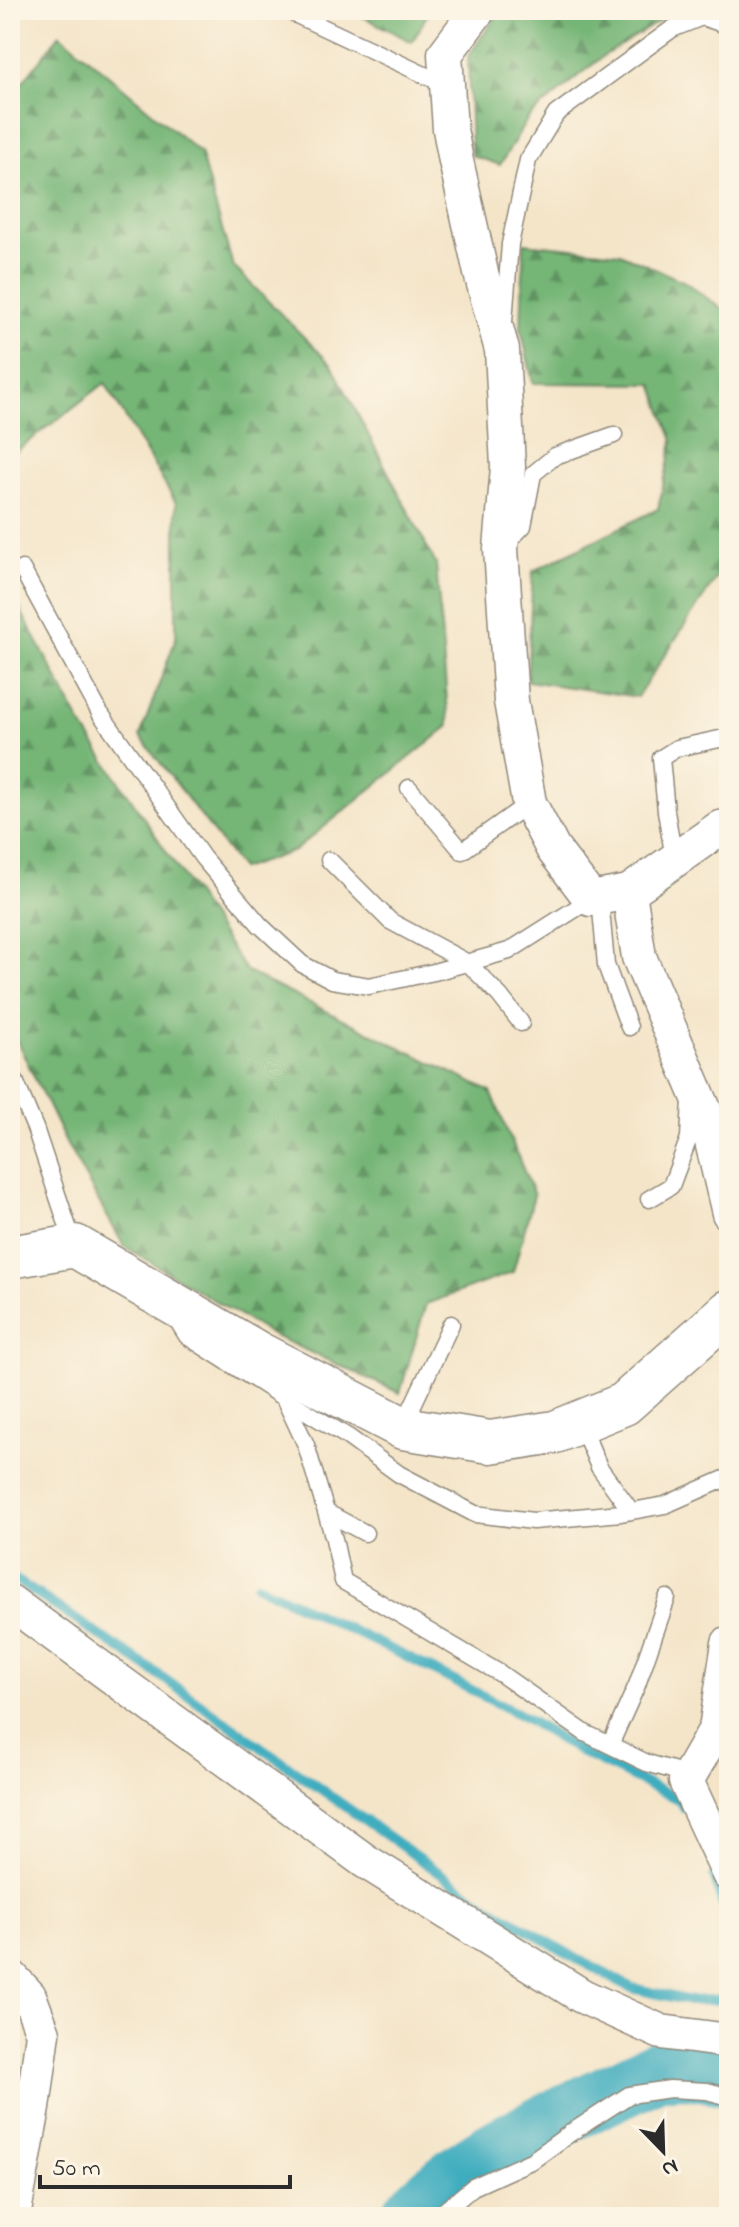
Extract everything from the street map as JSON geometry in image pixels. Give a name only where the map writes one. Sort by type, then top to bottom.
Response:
[{"type":"street","points":[[478,10],[445,54],[450,129],[456,161],[502,350],[508,467],[501,549],[511,701],[529,803],[553,849],[607,896],[639,957],[705,1112],[729,1213]]},
{"type":"street","points":[[607,896],[674,859],[720,828],[729,827]]},
{"type":"street","points":[[10,1257],[75,1246],[314,1384],[403,1428],[490,1442],[555,1432],[624,1404],[729,1311]]},
{"type":"street","points":[[10,1602],[365,1861],[582,1996],[661,2032],[729,2041]]},
{"type":"street","points":[[729,1643],[716,1729],[686,1781],[729,1874]]},
{"type":"street","points":[[10,1976],[29,1996],[43,2033],[13,2217]]},
{"type":"lane","points":[[286,10],[448,86]]},
{"type":"lane","points":[[502,350],[510,244],[528,160],[556,114],[672,29],[702,17],[729,26]]},
{"type":"lane","points":[[501,549],[523,526],[533,474],[555,456],[614,435]]},
{"type":"lane","points":[[22,569],[100,713],[163,802],[203,858],[260,925],[302,964],[332,980],[369,986],[509,951],[607,896]]},
{"type":"lane","points":[[674,859],[661,758],[677,748],[729,737]]},
{"type":"lane","points":[[409,788],[462,851],[529,803]]},
{"type":"lane","points":[[329,860],[390,921],[468,963],[521,1023]]},
{"type":"lane","points":[[607,896],[606,965],[629,1027]]},
{"type":"lane","points":[[10,1069],[35,1128],[75,1246]]},
{"type":"lane","points":[[649,1199],[671,1186],[689,1138],[693,1083]]},
{"type":"lane","points":[[168,1301],[187,1336],[348,1437],[399,1474],[475,1514],[533,1521],[631,1511],[665,1505],[729,1477]]},
{"type":"lane","points":[[403,1428],[451,1324]]},
{"type":"lane","points":[[284,1398],[306,1445],[343,1581],[409,1617],[501,1674],[585,1733],[647,1763],[690,1775]]},
{"type":"lane","points":[[580,1422],[599,1467],[631,1511]]},
{"type":"lane","points":[[326,1512],[365,1533]]},
{"type":"lane","points":[[610,1745],[637,1685],[667,1598]]},
{"type":"lane","points":[[437,2217],[473,2187],[533,2160],[629,2095],[670,2089],[707,2091],[729,2097]]},
{"type":"green space","points":[[350,10],[430,10],[412,42]]},
{"type":"green space","points":[[501,10],[677,10],[602,57],[528,118],[500,165],[471,155],[468,56]]},
{"type":"green space","points":[[60,34],[200,153],[233,266],[332,365],[436,564],[449,726],[294,851],[241,869],[140,736],[176,638],[176,503],[105,383],[10,456],[10,98]]},
{"type":"green space","points":[[524,243],[620,253],[685,282],[729,314],[729,559],[637,697],[527,681],[533,571],[658,509],[673,441],[653,384],[533,383],[521,329]]},
{"type":"green space","points":[[10,590],[81,724],[247,972],[491,1092],[534,1195],[513,1272],[426,1304],[400,1393],[270,1334],[124,1246],[66,1143],[10,1027]]},
{"type":"waterway","points":[[10,1576],[149,1668],[478,1900],[577,1959],[632,1988],[690,2001],[729,1999]]},
{"type":"waterway","points":[[257,1585],[522,1716],[582,1753],[680,1800],[683,1807]]},
{"type":"waterway","points":[[714,1876],[729,1924]]},
{"type":"waterway","points":[[409,2217],[436,2191],[495,2150],[655,2071],[681,2068],[729,2076]]}]
